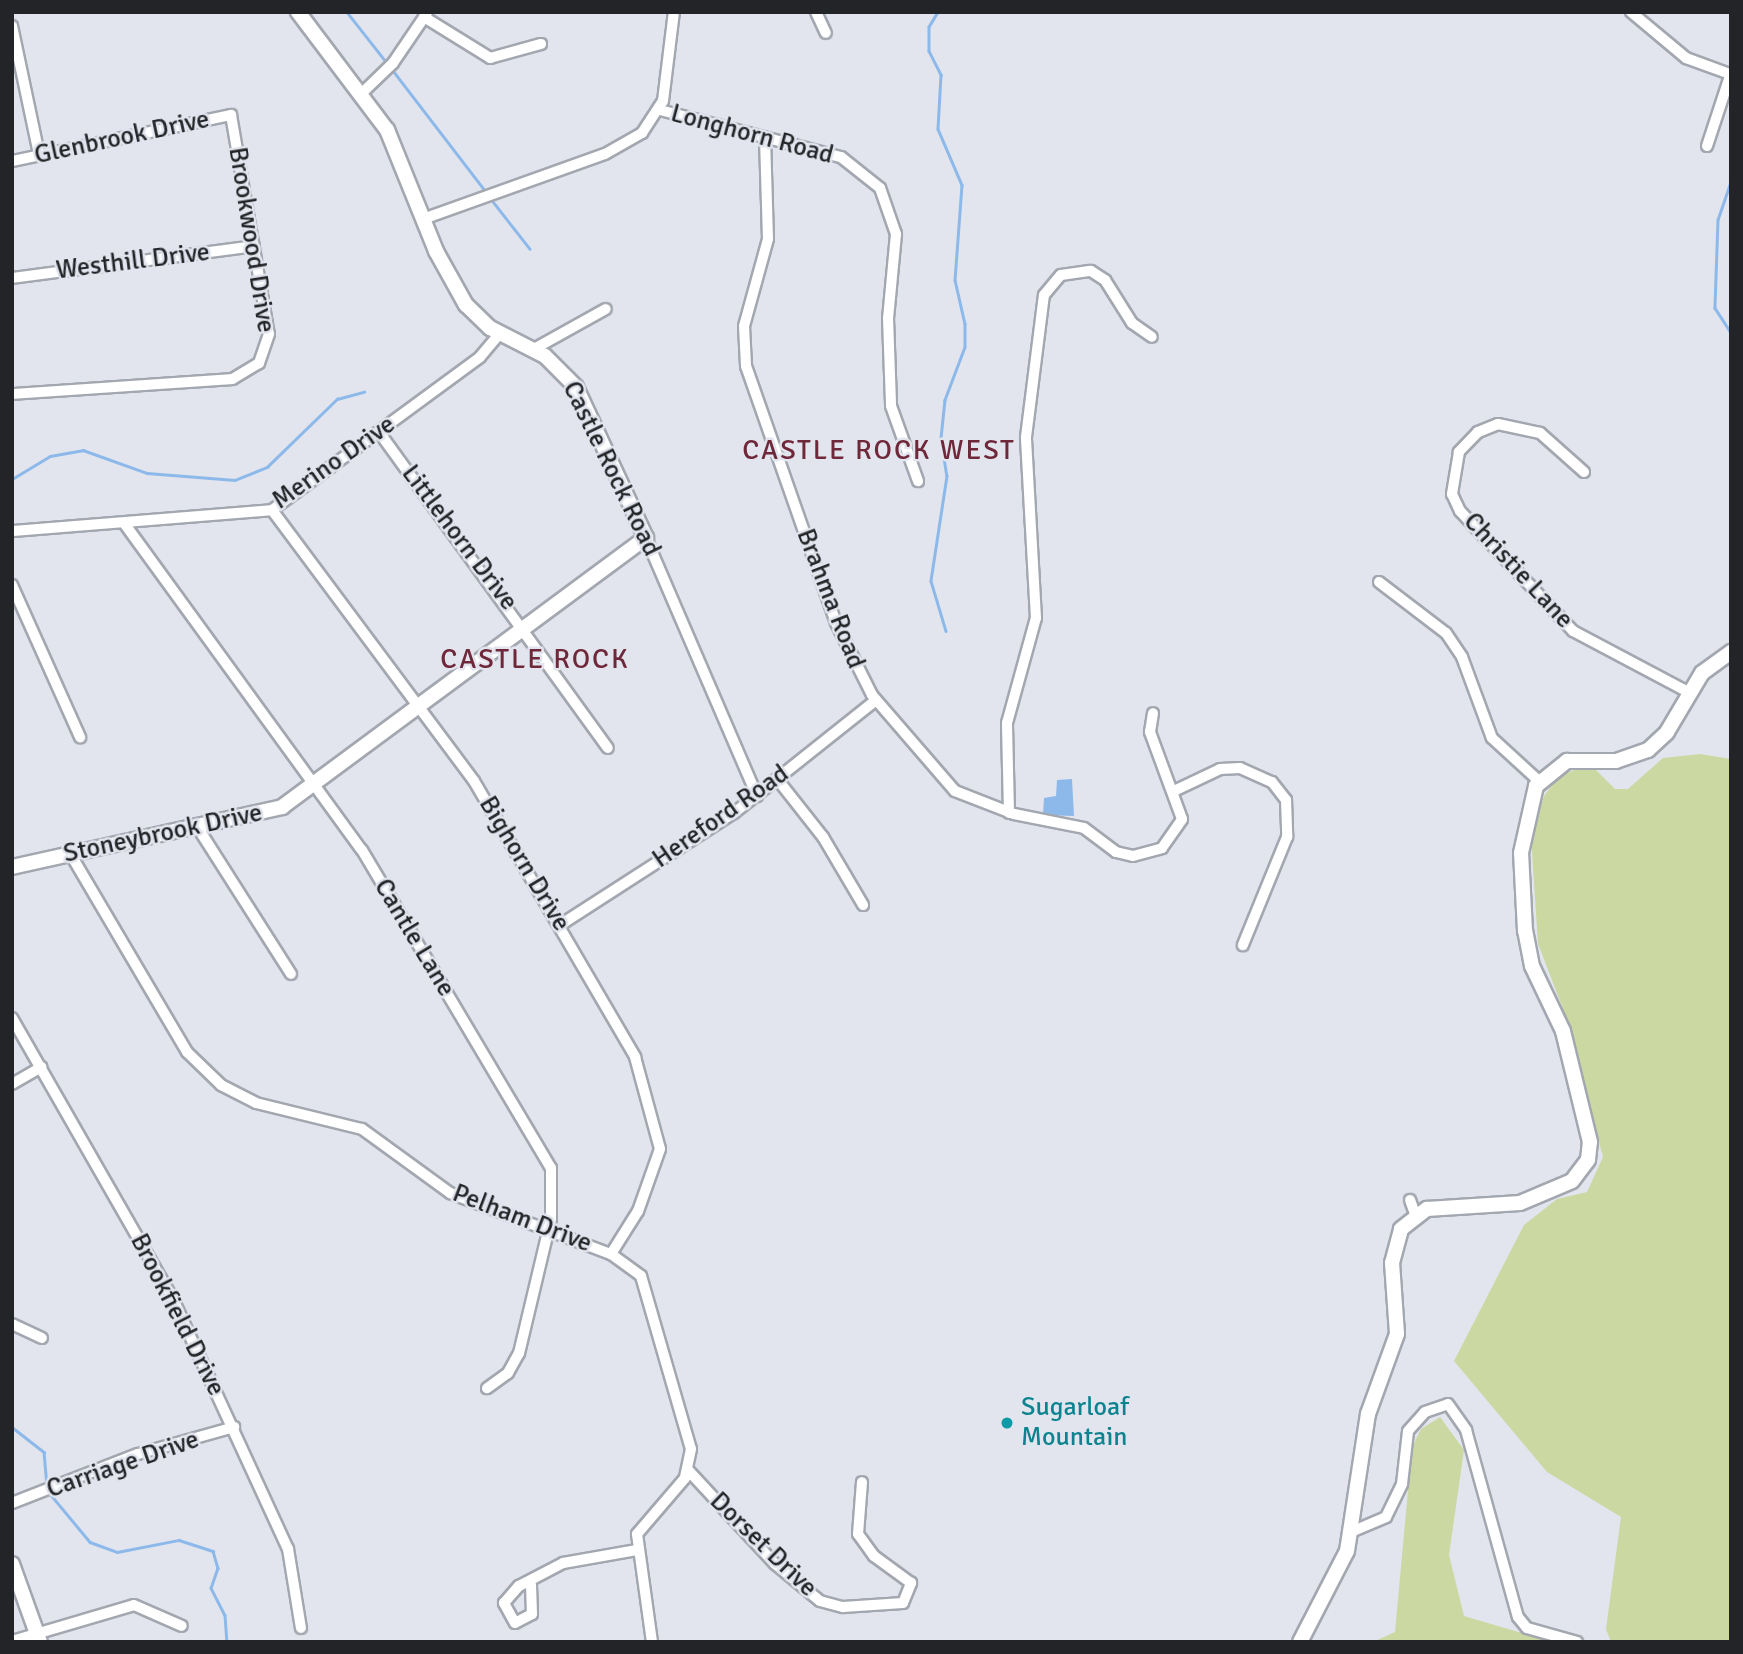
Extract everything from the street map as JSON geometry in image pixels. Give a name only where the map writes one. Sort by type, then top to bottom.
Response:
[{"type":"street","name":"Castle Rock Road","points":[[298,12],[363,92],[395,146],[423,219],[466,305],[500,333],[534,349],[576,387],[646,538],[757,796]]},
{"type":"street","points":[[660,110],[674,12]]},
{"type":"street","points":[[816,12],[826,33]]},
{"type":"street","points":[[1631,12],[1686,58],[1730,74],[1707,146]]},
{"type":"street","points":[[363,92],[393,63],[425,15],[490,58],[541,44]]},
{"type":"street","points":[[12,26],[39,154]]},
{"type":"street","name":"Longhorn Road","points":[[423,219],[605,154],[642,132],[660,110],[850,162],[887,199],[896,234],[888,318],[891,407],[918,481]]},
{"type":"street","name":"Glenbrook Drive","points":[[12,161],[231,115]]},
{"type":"street","name":"Brookwood Drive","points":[[12,394],[232,379],[251,370],[263,358],[269,334],[231,115]]},
{"type":"street","name":"Brahma Road","points":[[765,138],[768,239],[744,326],[746,366],[836,623],[876,700],[942,782],[1009,813],[1084,828],[1116,852],[1143,855],[1162,848],[1179,829],[1183,811],[1150,732],[1153,713]]},
{"type":"street","name":"Westhill Drive","points":[[12,278],[254,246]]},
{"type":"street","points":[[1009,813],[1007,723],[1036,618],[1026,437],[1044,295],[1060,275],[1091,271],[1105,280],[1132,323],[1152,337]]},
{"type":"street","points":[[534,349],[606,309]]},
{"type":"street","name":"Merino Drive","points":[[12,531],[272,510],[480,357],[500,333]]},
{"type":"street","name":"Christie Lane","points":[[1584,472],[1540,433],[1499,424],[1478,432],[1459,452],[1452,494],[1460,512],[1573,631],[1690,693]]},
{"type":"street","name":"Littlehorn Drive","points":[[379,432],[526,627],[608,748]]},
{"type":"street","name":"Bighorn Drive","points":[[272,510],[474,781],[635,1057],[660,1136],[638,1211],[611,1254]]},
{"type":"street","name":"Cantle Lane","points":[[124,523],[362,850],[551,1168],[549,1228],[519,1353],[508,1373],[487,1388]]},
{"type":"street","name":"Stoneybrook Drive","points":[[12,867],[272,811],[315,784],[646,538]]},
{"type":"street","points":[[1379,582],[1446,633],[1462,657],[1492,738],[1539,781]]},
{"type":"street","points":[[12,585],[80,737]]},
{"type":"street","points":[[1300,1642],[1332,1589],[1351,1532],[1368,1414],[1396,1334],[1393,1250],[1412,1207],[1520,1203],[1572,1181],[1588,1160],[1590,1142],[1565,1040],[1532,966],[1525,931],[1521,853],[1539,781],[1567,761],[1616,761],[1648,750],[1711,664],[1731,652]]},
{"type":"street","name":"Hereford Road","points":[[560,925],[757,796],[876,700]]},
{"type":"street","points":[[1176,790],[1220,769],[1240,768],[1272,782],[1286,800],[1287,837],[1243,945]]},
{"type":"street","points":[[778,780],[823,838],[863,905]]},
{"type":"street","points":[[198,828],[291,974]]},
{"type":"street","name":"Pelham Drive","points":[[71,855],[187,1052],[208,1076],[256,1103],[362,1129],[450,1193],[549,1228],[611,1254],[634,1268],[648,1291],[690,1444],[688,1470]]},
{"type":"street","name":"Brookfield Drive","points":[[12,1018],[172,1297],[234,1427],[288,1549],[301,1628]]},
{"type":"street","points":[[12,1084],[41,1067]]},
{"type":"street","points":[[12,1324],[42,1338]]},
{"type":"street","points":[[1351,1532],[1386,1517],[1402,1485],[1408,1431],[1425,1412],[1448,1404],[1466,1430],[1518,1617],[1534,1630],[1577,1642]]},
{"type":"street","name":"Carriage Drive","points":[[12,1503],[138,1454],[234,1427]]},
{"type":"street","points":[[652,1642],[637,1550],[641,1526],[688,1470]]},
{"type":"street","name":"Dorset Drive","points":[[688,1470],[775,1564],[820,1601],[843,1607],[904,1603],[911,1583],[874,1556],[858,1534],[862,1482]]},
{"type":"street","points":[[531,1585],[563,1563],[637,1550]]},
{"type":"street","points":[[12,1564],[38,1638]]},
{"type":"street","points":[[12,1641],[38,1638],[134,1605],[182,1626]]},
{"type":"green space","points":[[1700,754],[1731,759],[1731,1642],[1611,1642],[1606,1629],[1621,1517],[1547,1472],[1454,1361],[1524,1225],[1557,1199],[1587,1192],[1603,1157],[1565,1014],[1538,944],[1531,837],[1544,796],[1558,777],[1581,767],[1594,768],[1615,789],[1628,789],[1663,758]]},
{"type":"green space","points":[[1440,1417],[1464,1450],[1449,1555],[1464,1616],[1552,1642],[1373,1642],[1395,1632],[1412,1447],[1421,1429]]},
{"type":"water","points":[[1072,779],[1074,816],[1043,815],[1044,798],[1056,796],[1057,780]]},
{"type":"waterway","points":[[347,12],[387,63]]},
{"type":"waterway","points":[[938,12],[929,27],[929,51],[941,75],[938,129],[962,185],[955,280],[965,324],[965,347],[945,400],[941,439],[947,476],[931,581],[946,631]]},
{"type":"waterway","points":[[391,68],[487,193]]},
{"type":"waterway","points":[[1731,182],[1718,220],[1715,308],[1731,333]]},
{"type":"waterway","points":[[491,199],[530,249]]},
{"type":"waterway","points":[[12,479],[50,456],[83,450],[147,473],[235,480],[267,467],[337,399],[364,392]]},
{"type":"waterway","points":[[12,1427],[44,1452],[47,1487]]},
{"type":"waterway","points":[[51,1495],[90,1542],[117,1552],[179,1540],[213,1551],[218,1568],[211,1588],[225,1615],[227,1642]]},
{"type":"place","name":"Sugarloaf Mountain","points":[[1007,1423]]},
{"type":"district","name":"CASTLE ROCK WEST","points":[[879,450]]},
{"type":"district","name":"CASTLE ROCK","points":[[535,659]]}]
